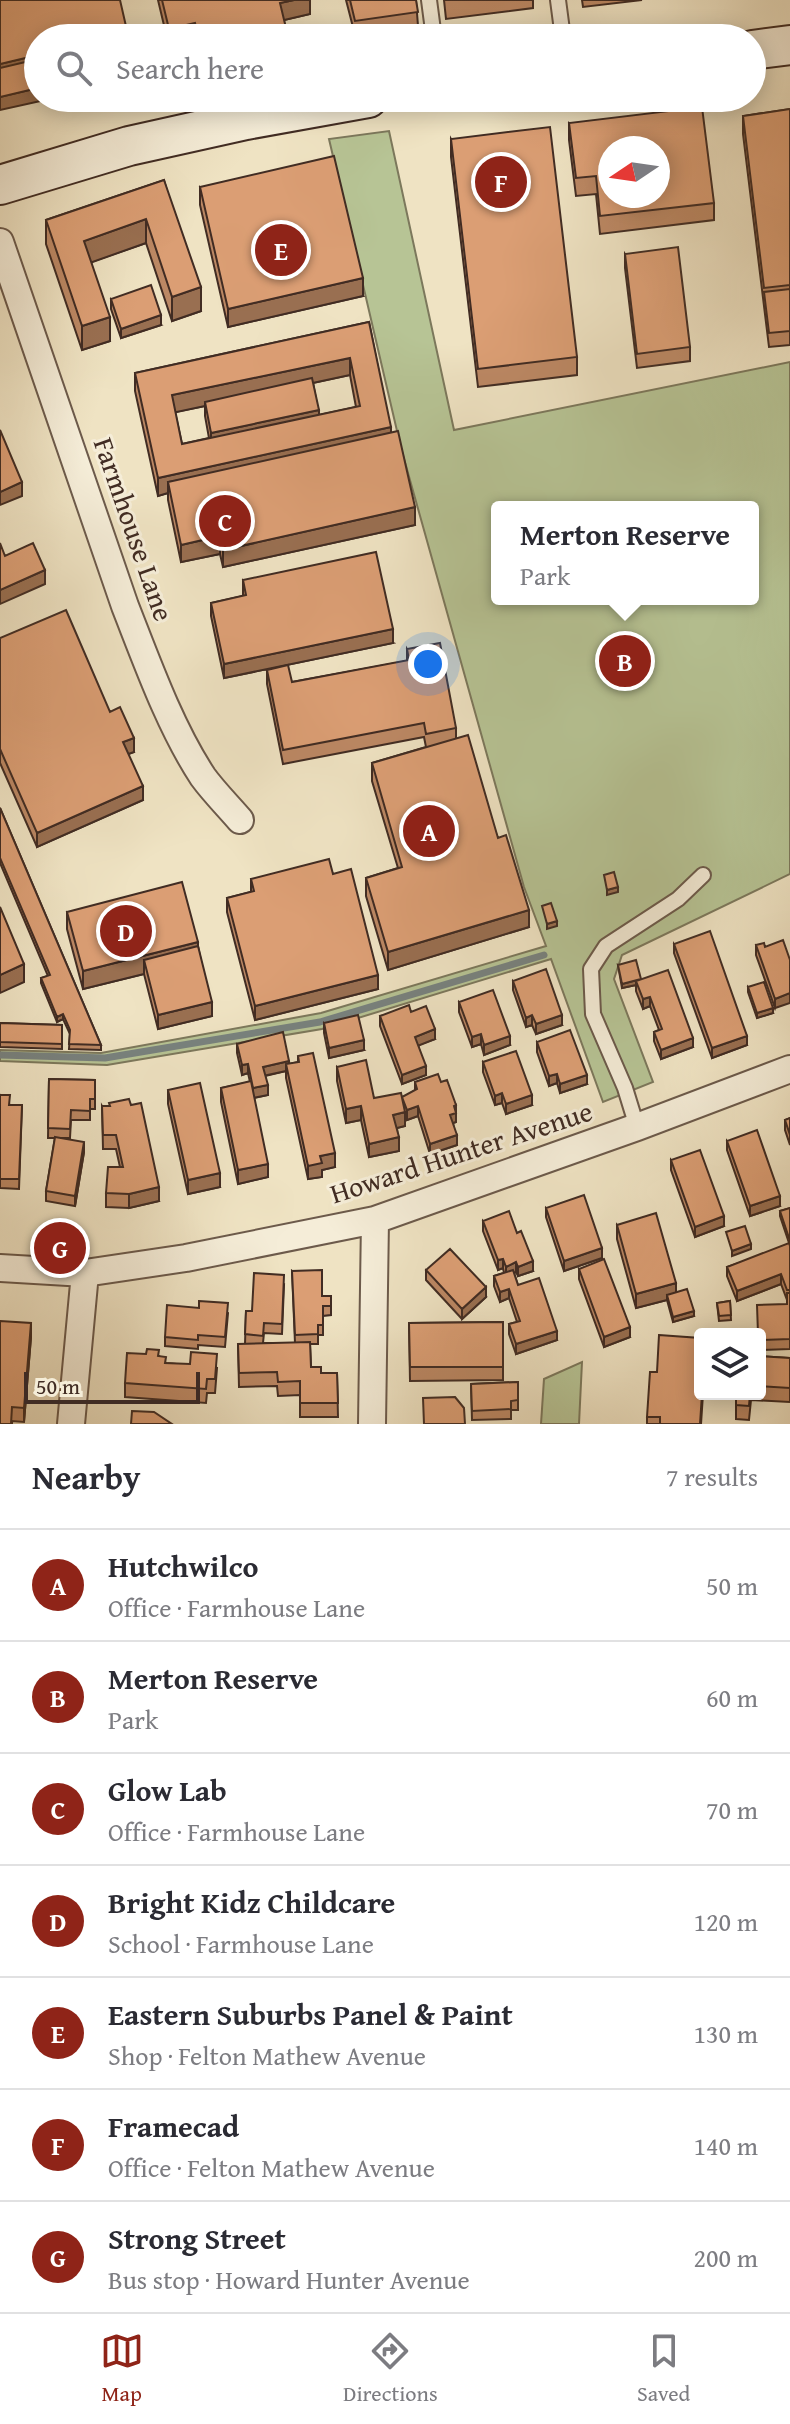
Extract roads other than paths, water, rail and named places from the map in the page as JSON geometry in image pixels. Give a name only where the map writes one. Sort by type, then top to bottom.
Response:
[{"type":"street","points":[[766,48],[790,45]]},
{"type":"street","points":[[0,185],[129,146],[290,112]]},
{"type":"street","name":"Farmhouse Lane","points":[[0,242],[125,606],[146,658],[170,713],[204,777],[240,820]]},
{"type":"street","name":"Howard Hunter Avenue","points":[[0,1268],[85,1273],[186,1258],[375,1220],[790,1069]]},
{"type":"street","points":[[372,1424],[375,1220]]},
{"type":"street","points":[[71,1424],[85,1273]]},
{"type":"lane","points":[[429,0],[432,24]]},
{"type":"lane","points":[[558,0],[561,24]]},
{"type":"lane","points":[[637,1127],[625,1088],[593,1014],[591,969],[606,946],[678,899],[703,875]]},
{"type":"waterway","points":[[0,1055],[105,1058],[320,1022],[544,955]]},
{"type":"place","name":"Framecad","points":[[501,182]]},
{"type":"place","name":"Eastern Suburbs Panel & Paint","points":[[281,250]]},
{"type":"place","name":"Glow Lab","points":[[225,521]]},
{"type":"place","name":"Merton Reserve","points":[[625,661]]},
{"type":"place","name":"Hutchwilco","points":[[429,831]]},
{"type":"place","name":"Bright Kidz Childcare","points":[[126,931]]},
{"type":"place","name":"Strong Street","points":[[60,1248]]}]
